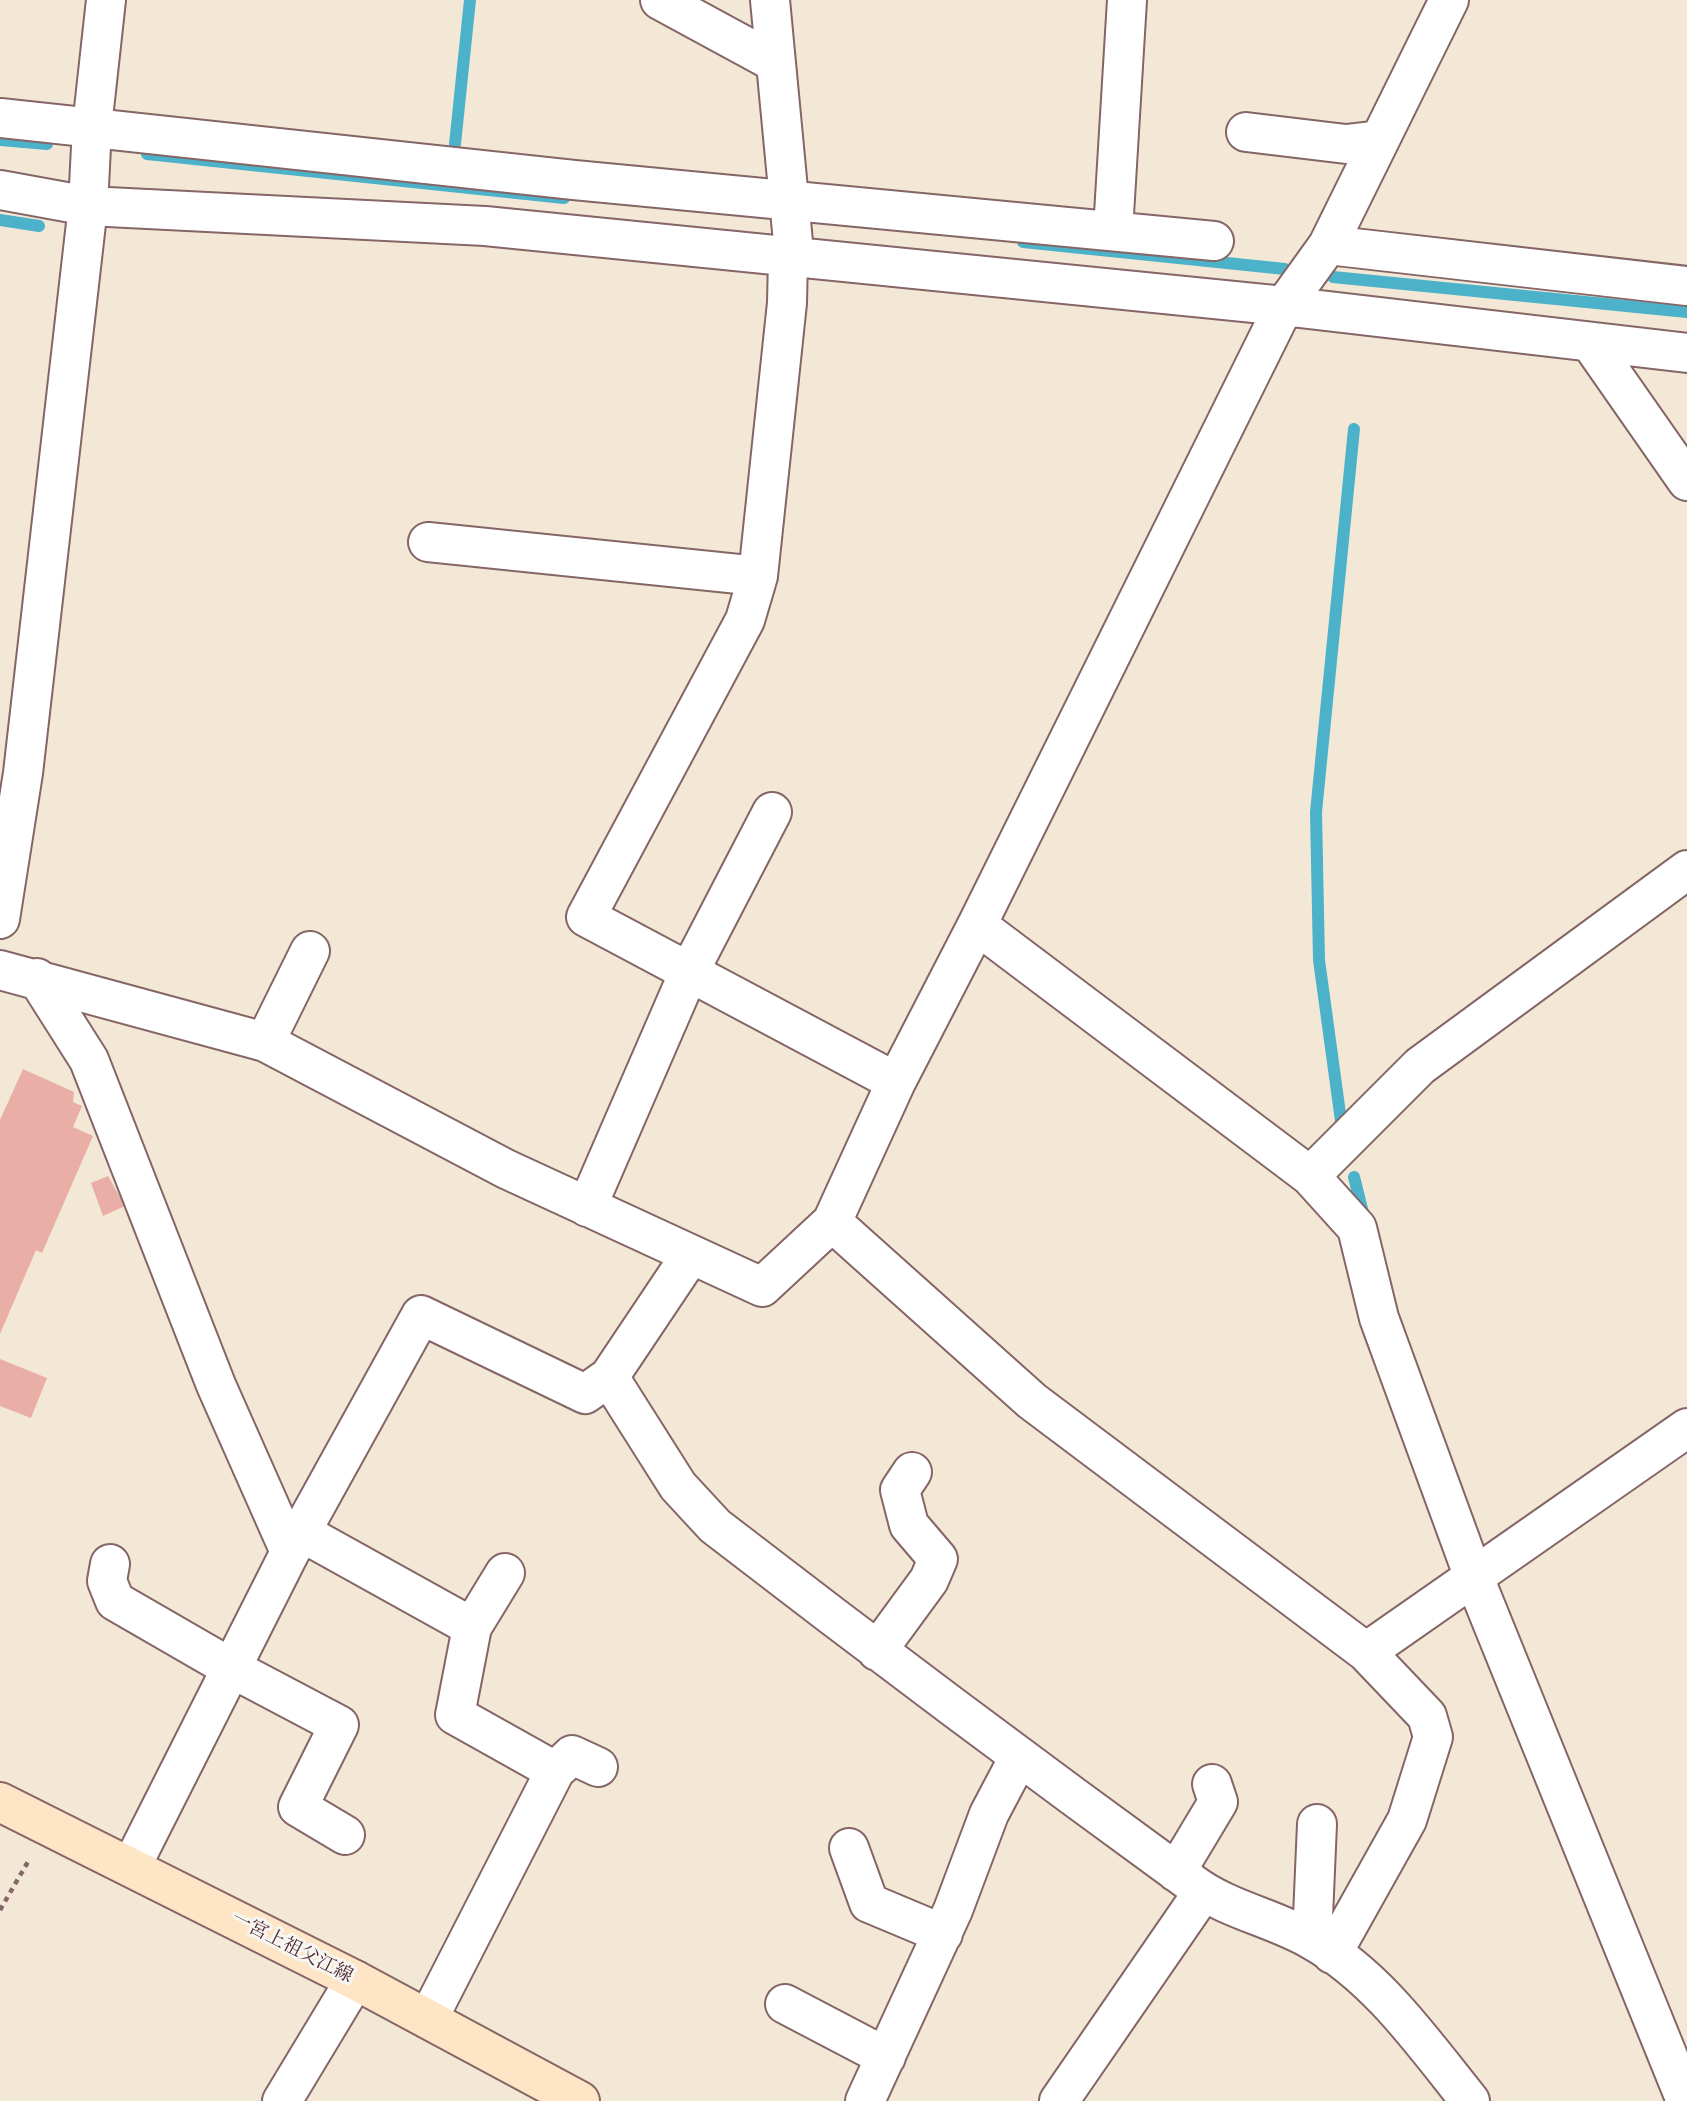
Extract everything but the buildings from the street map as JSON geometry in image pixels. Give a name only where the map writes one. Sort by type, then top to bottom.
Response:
[{"type":"main road","name":"一宮上祖父江線","points":[[0,1802],[355,1980],[566,2097]]},
{"type":"street","points":[[0,919],[23,773],[88,206],[92,127],[106,0]]},
{"type":"street","points":[[660,0],[775,63]]},
{"type":"street","points":[[769,0],[793,242],[788,258],[787,303],[758,576],[745,620],[586,917],[896,1082]]},
{"type":"street","points":[[1113,231],[1127,0]]},
{"type":"street","points":[[0,970],[265,1042],[506,1169],[762,1287],[832,1222],[896,1082],[977,925],[1284,306],[1328,245],[1449,0]]},
{"type":"street","points":[[0,118],[1214,241]]},
{"type":"street","points":[[1246,132],[1346,144],[1380,140]]},
{"type":"street","points":[[0,190],[88,206],[485,226],[1284,306],[1687,353]]},
{"type":"street","points":[[1328,245],[1687,286]]},
{"type":"street","points":[[1590,342],[1687,481]]},
{"type":"street","points":[[428,542],[758,576]]},
{"type":"street","points":[[587,1207],[689,972],[772,812]]},
{"type":"street","points":[[1310,1176],[1420,1066],[1687,870]]},
{"type":"street","points":[[977,925],[1310,1176],[1356,1228],[1379,1318],[1473,1575],[1686,2101]]},
{"type":"street","points":[[265,1042],[310,951]]},
{"type":"street","points":[[37,978],[89,1060],[216,1385],[295,1542],[472,1627]]},
{"type":"street","points":[[832,1222],[1032,1401],[1366,1652],[1427,1716],[1433,1737],[1407,1820],[1322,1947]]},
{"type":"street","points":[[131,1867],[295,1542],[421,1315],[585,1394],[609,1377],[690,1256]]},
{"type":"street","points":[[609,1377],[678,1486],[715,1526],[1018,1759],[1190,1882],[1322,1947],[1386,1998],[1470,2101]]},
{"type":"street","points":[[1366,1652],[1687,1428]]},
{"type":"street","points":[[877,1651],[929,1580],[938,1559],[909,1525],[900,1490],[912,1472]]},
{"type":"street","points":[[110,1564],[107,1581],[115,1601],[231,1668],[339,1725],[298,1807],[345,1835]]},
{"type":"street","points":[[505,1573],[472,1627],[455,1715],[555,1771]]},
{"type":"street","points":[[428,2019],[555,1771],[572,1755],[598,1767]]},
{"type":"street","points":[[865,2101],[943,1934],[989,1814],[1018,1759]]},
{"type":"street","points":[[1059,2101],[1190,1882],[1217,1802],[1212,1784]]},
{"type":"street","points":[[1317,1824],[1322,1947]]},
{"type":"street","points":[[849,1848],[869,1903],[943,1934]]},
{"type":"street","points":[[282,2101],[355,1980]]},
{"type":"street","points":[[785,2004],[886,2057]]},
{"type":"path","points":[[0,1910],[49,1826]]},
{"type":"waterway","points":[[455,144],[470,0]]},
{"type":"waterway","points":[[0,140],[47,144]]},
{"type":"waterway","points":[[147,154],[564,198]]},
{"type":"waterway","points":[[0,220],[39,226]]},
{"type":"waterway","points":[[1023,242],[1285,269]]},
{"type":"waterway","points":[[1333,277],[1687,312]]},
{"type":"waterway","points":[[1341,1121],[1319,960],[1316,812],[1354,429]]},
{"type":"waterway","points":[[1354,1177],[1364,1217]]}]
